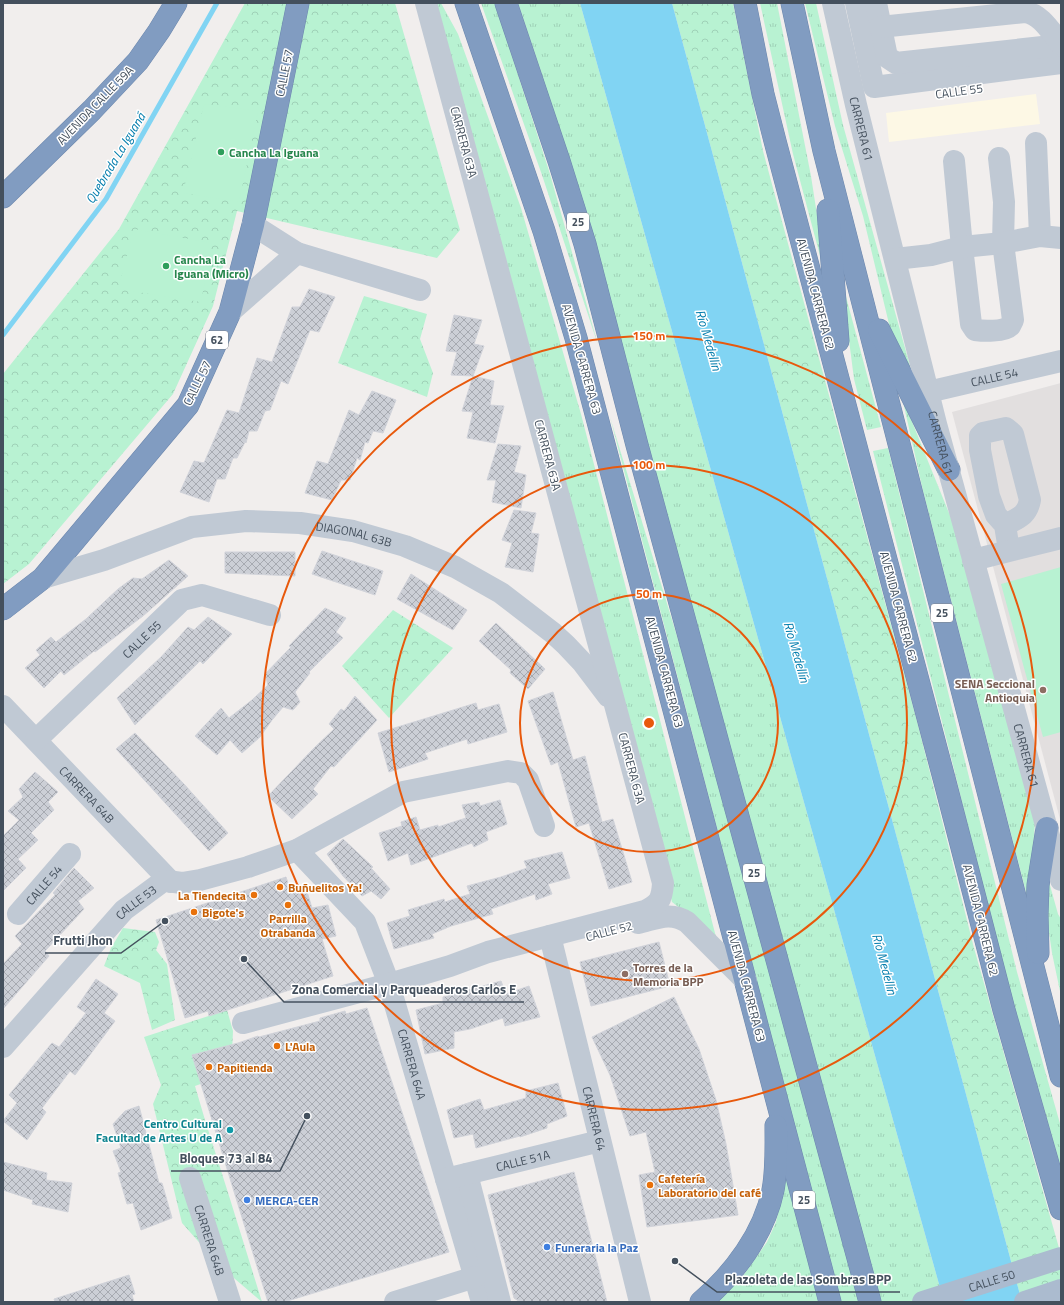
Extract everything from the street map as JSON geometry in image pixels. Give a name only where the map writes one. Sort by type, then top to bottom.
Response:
[{"type":"highway","name":"AVENIDA CALLE 59A","points":[[3,197],[92,110],[138,61],[176,3]]},
{"type":"highway","name":"CALLE 57","points":[[3,609],[43,578],[188,405],[230,312],[253,225],[298,3]]},
{"type":"highway","name":"25","points":[[506,3],[585,244],[636,445],[870,1302]]},
{"type":"highway","name":"AVENIDA CARRERA 62","points":[[745,3],[763,94],[1004,1010],[1061,1209]]},
{"type":"highway","name":"25","points":[[792,3],[824,151],[1061,1076]]},
{"type":"highway","name":"AVENIDA CARRERA 63","points":[[466,8],[544,231],[576,338],[830,1302]]},
{"type":"highway","points":[[824,151],[842,394]]},
{"type":"highway","points":[[859,289],[949,470]]},
{"type":"highway","points":[[576,338],[636,445]]},
{"type":"highway","points":[[1042,1002],[1037,916],[1038,885],[1047,828]]},
{"type":"highway","points":[[701,1302],[712,1293],[729,1274],[750,1246],[764,1218],[773,1190],[776,1160],[777,1099]]},
{"type":"main road","name":"CALLE 50","points":[[923,1302],[1061,1258]]},
{"type":"main road","points":[[1025,1302],[1061,1290]]},
{"type":"street","name":"CARRERA 63A","points":[[426,3],[663,883],[660,901],[655,906]]},
{"type":"street","name":"CARRERA 61","points":[[833,3],[868,41],[856,105],[928,392],[1061,880]]},
{"type":"street","points":[[856,3],[868,41],[874,87],[1061,63]]},
{"type":"street","points":[[868,41],[876,3]]},
{"type":"street","points":[[868,41],[1024,12],[1037,16],[1061,45]]},
{"type":"street","points":[[868,41],[896,63],[1061,45]]},
{"type":"street","name":"CALLE 55","points":[[856,105],[1061,78]]},
{"type":"street","points":[[895,259],[931,255],[962,247],[1051,237],[1036,143]]},
{"type":"street","points":[[954,161],[971,324],[975,330],[983,332],[1004,329],[1009,326],[1013,320],[1003,243],[1004,202],[999,158]]},
{"type":"street","points":[[253,225],[297,254],[420,290]]},
{"type":"street","points":[[230,312],[297,254]]},
{"type":"street","name":"CALLE 54","points":[[928,392],[1061,361]]},
{"type":"street","name":"DIAGONAL 63B","points":[[43,578],[104,560],[192,527],[246,521],[300,523],[353,531],[405,546],[448,564],[501,594],[553,633],[566,645],[583,663],[615,705]]},
{"type":"street","points":[[1005,525],[1009,550]]},
{"type":"street","points":[[973,560],[1061,538]]},
{"type":"street","name":"CALLE 55","points":[[36,740],[182,600],[202,595],[270,615]]},
{"type":"street","name":"CARRERA 64B","points":[[3,706],[36,740],[99,819],[172,882]]},
{"type":"street","name":"CALLE 53","points":[[3,1048],[124,910],[162,882],[167,881],[182,884],[200,880],[235,871],[297,850],[403,792],[508,771],[521,773],[528,780],[544,826]]},
{"type":"street","name":"CARRERA 64A","points":[[297,850],[365,922],[389,984],[482,1302]]},
{"type":"street","name":"CALLE 54","points":[[18,914],[70,854]]},
{"type":"street","name":"CALLE 52","points":[[243,1023],[450,966],[490,962],[645,911],[655,906]]},
{"type":"street","name":"CALLE 52","points":[[551,941],[664,916],[673,916],[687,922],[746,981]]},
{"type":"street","name":"CARRERA 64","points":[[551,941],[640,1302]]},
{"type":"street","name":"CALLE 51A","points":[[446,1179],[600,1141]]},
{"type":"street","points":[[467,1174],[500,1302]]},
{"type":"street","name":"CARRERA 64B","points":[[190,1178],[230,1302]]},
{"type":"street","points":[[394,1302],[475,1277]]},
{"type":"shaded area","points":[[1036,94],[1040,124],[889,142],[886,113]]},
{"type":"shaded area","name":"SENA Seccional Antioquia","points":[[1061,383],[1061,823],[952,412]]},
{"type":"green space","points":[[245,3],[395,3],[460,230],[437,258],[237,211],[213,306],[173,394],[29,564],[3,584],[3,374],[119,229]]},
{"type":"green space","points":[[431,3],[441,3],[458,34],[521,208],[581,414],[716,937],[672,902],[595,604]]},
{"type":"green space","points":[[481,3],[495,3],[550,174],[598,345],[542,175]]},
{"type":"green space","points":[[518,3],[580,3],[944,1302],[878,1302],[541,72]]},
{"type":"green space","points":[[672,3],[733,3],[763,151],[917,721],[974,948],[1061,1255],[1061,1302],[1022,1302]]},
{"type":"green space","points":[[760,3],[777,3],[811,176],[828,286],[793,154]]},
{"type":"green space","points":[[805,3],[816,3],[843,125],[917,391],[890,328],[863,216],[835,126]]},
{"type":"green space","name":"Cancha La Iguana","points":[[204,104],[258,111],[239,202],[183,193]]},
{"type":"green space","name":"Cancha La Iguana (Micro)","points":[[134,229],[212,243],[201,302],[118,289]]},
{"type":"green space","points":[[841,278],[881,427],[867,430],[854,379]]},
{"type":"green space","points":[[364,296],[427,314],[420,339],[433,373],[427,397],[338,363]]},
{"type":"green space","points":[[902,397],[964,550],[1036,809],[1029,904],[923,491]]},
{"type":"green space","points":[[610,417],[702,718],[859,1302],[840,1302]]},
{"type":"green space","points":[[888,448],[1017,972],[1061,1127],[1061,1168],[995,939],[954,769],[873,451]]},
{"type":"green space","points":[[1061,567],[1061,732],[1043,737],[1001,584]]},
{"type":"green space","points":[[393,610],[453,648],[389,718],[342,666]]},
{"type":"green space","points":[[1046,871],[1058,914],[1061,919],[1061,996],[1052,953],[1045,905]]},
{"type":"green space","points":[[123,928],[155,932],[159,942],[156,950],[167,964],[175,1020],[152,1030],[140,983],[104,966],[111,948]]},
{"type":"green space","points":[[227,1010],[233,1031],[231,1073],[195,1086],[262,1302],[221,1267],[182,1223],[153,1104],[161,1085],[144,1037]]},
{"type":"green space","points":[[781,1137],[825,1302],[716,1302],[740,1280],[767,1242],[776,1222],[780,1204]]},
{"type":"water","name":"Río Medellín","points":[[580,3],[672,3],[1022,1302],[944,1302]]},
{"type":"building","points":[[309,289],[335,297],[319,332],[310,330],[288,384],[281,381],[270,410],[265,411],[257,431],[249,431],[246,443],[245,442],[237,458],[233,458],[225,479],[217,479],[209,502],[180,492],[194,461],[204,463],[227,410],[239,413],[257,358],[272,362],[292,307],[300,307]]},
{"type":"building","points":[[454,315],[482,320],[474,344],[484,346],[473,376],[451,375],[457,352],[446,351]]},
{"type":"building","points":[[473,376],[494,381],[490,405],[504,406],[495,443],[467,438],[473,412],[462,411]]},
{"type":"building","points":[[372,391],[396,400],[383,433],[373,431],[368,443],[365,442],[360,460],[357,458],[350,480],[341,480],[332,500],[305,493],[317,461],[328,464],[349,410],[359,415]]},
{"type":"building","points":[[498,444],[521,446],[514,472],[526,475],[521,508],[492,502],[496,480],[487,480]]},
{"type":"building","points":[[514,510],[536,513],[531,533],[539,534],[533,572],[505,567],[512,543],[502,540]]},
{"type":"building","points":[[322,551],[383,571],[375,595],[312,574]]},
{"type":"building","points":[[225,552],[295,552],[295,576],[225,573]]},
{"type":"building","points":[[169,560],[188,576],[143,616],[95,652],[94,651],[64,675],[61,671],[44,688],[25,668],[40,655],[36,650],[51,637],[56,642],[86,619],[118,589],[133,578],[142,579]]},
{"type":"building","points":[[411,574],[467,610],[453,630],[397,599]]},
{"type":"building","points":[[325,608],[346,618],[336,632],[343,638],[309,672],[310,673],[295,692],[300,702],[293,710],[283,707],[260,737],[242,753],[230,740],[217,755],[195,736],[221,708],[229,718],[268,685],[265,674]]},
{"type":"building","points":[[208,617],[232,634],[203,664],[200,661],[135,725],[117,698],[161,657],[188,627],[194,630]]},
{"type":"building","points":[[496,623],[545,669],[528,689],[510,673],[511,670],[479,641]]},
{"type":"building","points":[[553,692],[573,760],[585,756],[602,822],[613,819],[632,882],[609,889],[589,823],[576,827],[558,762],[551,765],[528,701]]},
{"type":"building","points":[[355,696],[377,720],[334,767],[331,766],[313,789],[318,794],[292,819],[268,796],[334,729],[329,724],[341,709],[344,711]]},
{"type":"building","points":[[476,703],[478,710],[499,704],[507,732],[468,744],[467,739],[425,753],[428,759],[389,772],[378,733]]},
{"type":"building","points":[[135,733],[228,833],[209,851],[116,749]]},
{"type":"building","points":[[35,772],[58,792],[48,802],[54,810],[31,833],[38,840],[18,859],[26,868],[3,891],[3,836],[19,820],[8,811],[23,797],[19,789]]},
{"type":"building","points":[[500,800],[507,824],[486,832],[488,840],[474,847],[472,843],[411,865],[408,853],[388,861],[379,833],[402,826],[401,822],[416,817],[420,830],[438,825],[438,827],[466,818],[462,805],[479,802],[480,806]]},
{"type":"building","points":[[343,839],[373,867],[371,868],[390,889],[381,899],[371,891],[362,896],[343,876],[327,854]]},
{"type":"building","points":[[562,852],[570,878],[548,884],[552,894],[536,900],[535,894],[491,909],[493,914],[451,926],[432,934],[434,938],[394,949],[387,923],[410,916],[408,910],[444,899],[445,902],[470,894],[467,886],[527,868],[524,861]]},
{"type":"building","points":[[74,868],[94,888],[78,901],[84,909],[45,951],[49,956],[3,1009],[3,964],[22,944],[15,936],[55,895],[53,893]]},
{"type":"building","points":[[286,877],[290,889],[305,885],[312,908],[328,905],[336,936],[322,939],[333,976],[209,1016],[208,1011],[185,1018],[156,920]]},
{"type":"building","name":"Torres de la Memoria BPP","points":[[659,942],[670,986],[591,1006],[580,962]]},
{"type":"building","points":[[96,979],[118,994],[104,1013],[115,1021],[75,1075],[70,1071],[42,1108],[46,1112],[27,1140],[3,1121],[17,1103],[9,1095],[52,1043],[59,1047],[86,1013],[77,1007]]},
{"type":"building","points":[[501,981],[506,994],[529,986],[540,1017],[505,1026],[503,1018],[470,1029],[454,1032],[454,1048],[425,1054],[416,1010],[443,1003],[443,997]]},
{"type":"building","points":[[674,997],[699,1049],[716,1100],[726,1144],[738,1215],[647,1227],[639,1175],[655,1172],[646,1132],[630,1136],[610,1075],[592,1037]]},
{"type":"building","points":[[367,1008],[449,1252],[284,1302],[268,1302],[192,1055],[258,1036],[259,1037],[320,1021],[320,1018],[345,1011],[346,1014]]},
{"type":"building","points":[[558,1083],[567,1116],[547,1124],[547,1128],[520,1137],[476,1148],[473,1134],[454,1138],[447,1110],[480,1099],[484,1110],[526,1098],[526,1091]]},
{"type":"building","points":[[139,1106],[159,1183],[162,1183],[172,1218],[141,1230],[133,1203],[127,1204],[118,1173],[121,1172],[113,1151],[121,1148],[113,1124],[125,1111]]},
{"type":"building","points":[[3,1162],[47,1173],[46,1180],[72,1183],[68,1212],[32,1204],[33,1200],[3,1190]]},
{"type":"building","name":"Funeraria la Paz","points":[[574,1172],[607,1302],[520,1302],[514,1298],[488,1195]]},
{"type":"building","points":[[129,1275],[135,1294],[132,1295],[134,1302],[55,1302],[54,1299]]},
{"type":"waterway","name":"Quebrada La Iguaná","points":[[3,335],[106,199],[217,3]]},
{"type":"place","name":"Cancha La Iguana","points":[[221,152]]},
{"type":"place","name":"Cancha La Iguana (Micro)","points":[[166,266]]},
{"type":"place","name":"SENA Seccional Antioquia","points":[[1043,690]]},
{"type":"place","name":"Buñuelitos Ya!","points":[[280,887]]},
{"type":"place","name":"La Tiendecita","points":[[254,895]]},
{"type":"place","name":"Parrilla Otrabanda","points":[[288,905]]},
{"type":"place","name":"Bigote's","points":[[194,912]]},
{"type":"place","name":"Frutti Jhon","points":[[165,921]]},
{"type":"place","name":"Zona Comercial y Parqueaderos Carlos E","points":[[244,959]]},
{"type":"place","name":"Torres de la Memoria BPP","points":[[625,974]]},
{"type":"place","name":"L'Aula","points":[[277,1046]]},
{"type":"place","name":"Papitienda","points":[[209,1067]]},
{"type":"place","name":"Bloques 73 al 84","points":[[307,1116]]},
{"type":"place","name":"Centro Cultural Facultad de Artes U de A","points":[[230,1130]]},
{"type":"place","name":"Cafetería Laboratorio del café","points":[[650,1185]]},
{"type":"place","name":"MERCA-CER","points":[[247,1200]]},
{"type":"place","name":"Funeraria la Paz","points":[[547,1247]]},
{"type":"place","name":"Plazoleta de las Sombras BPP","points":[[675,1261]]}]
